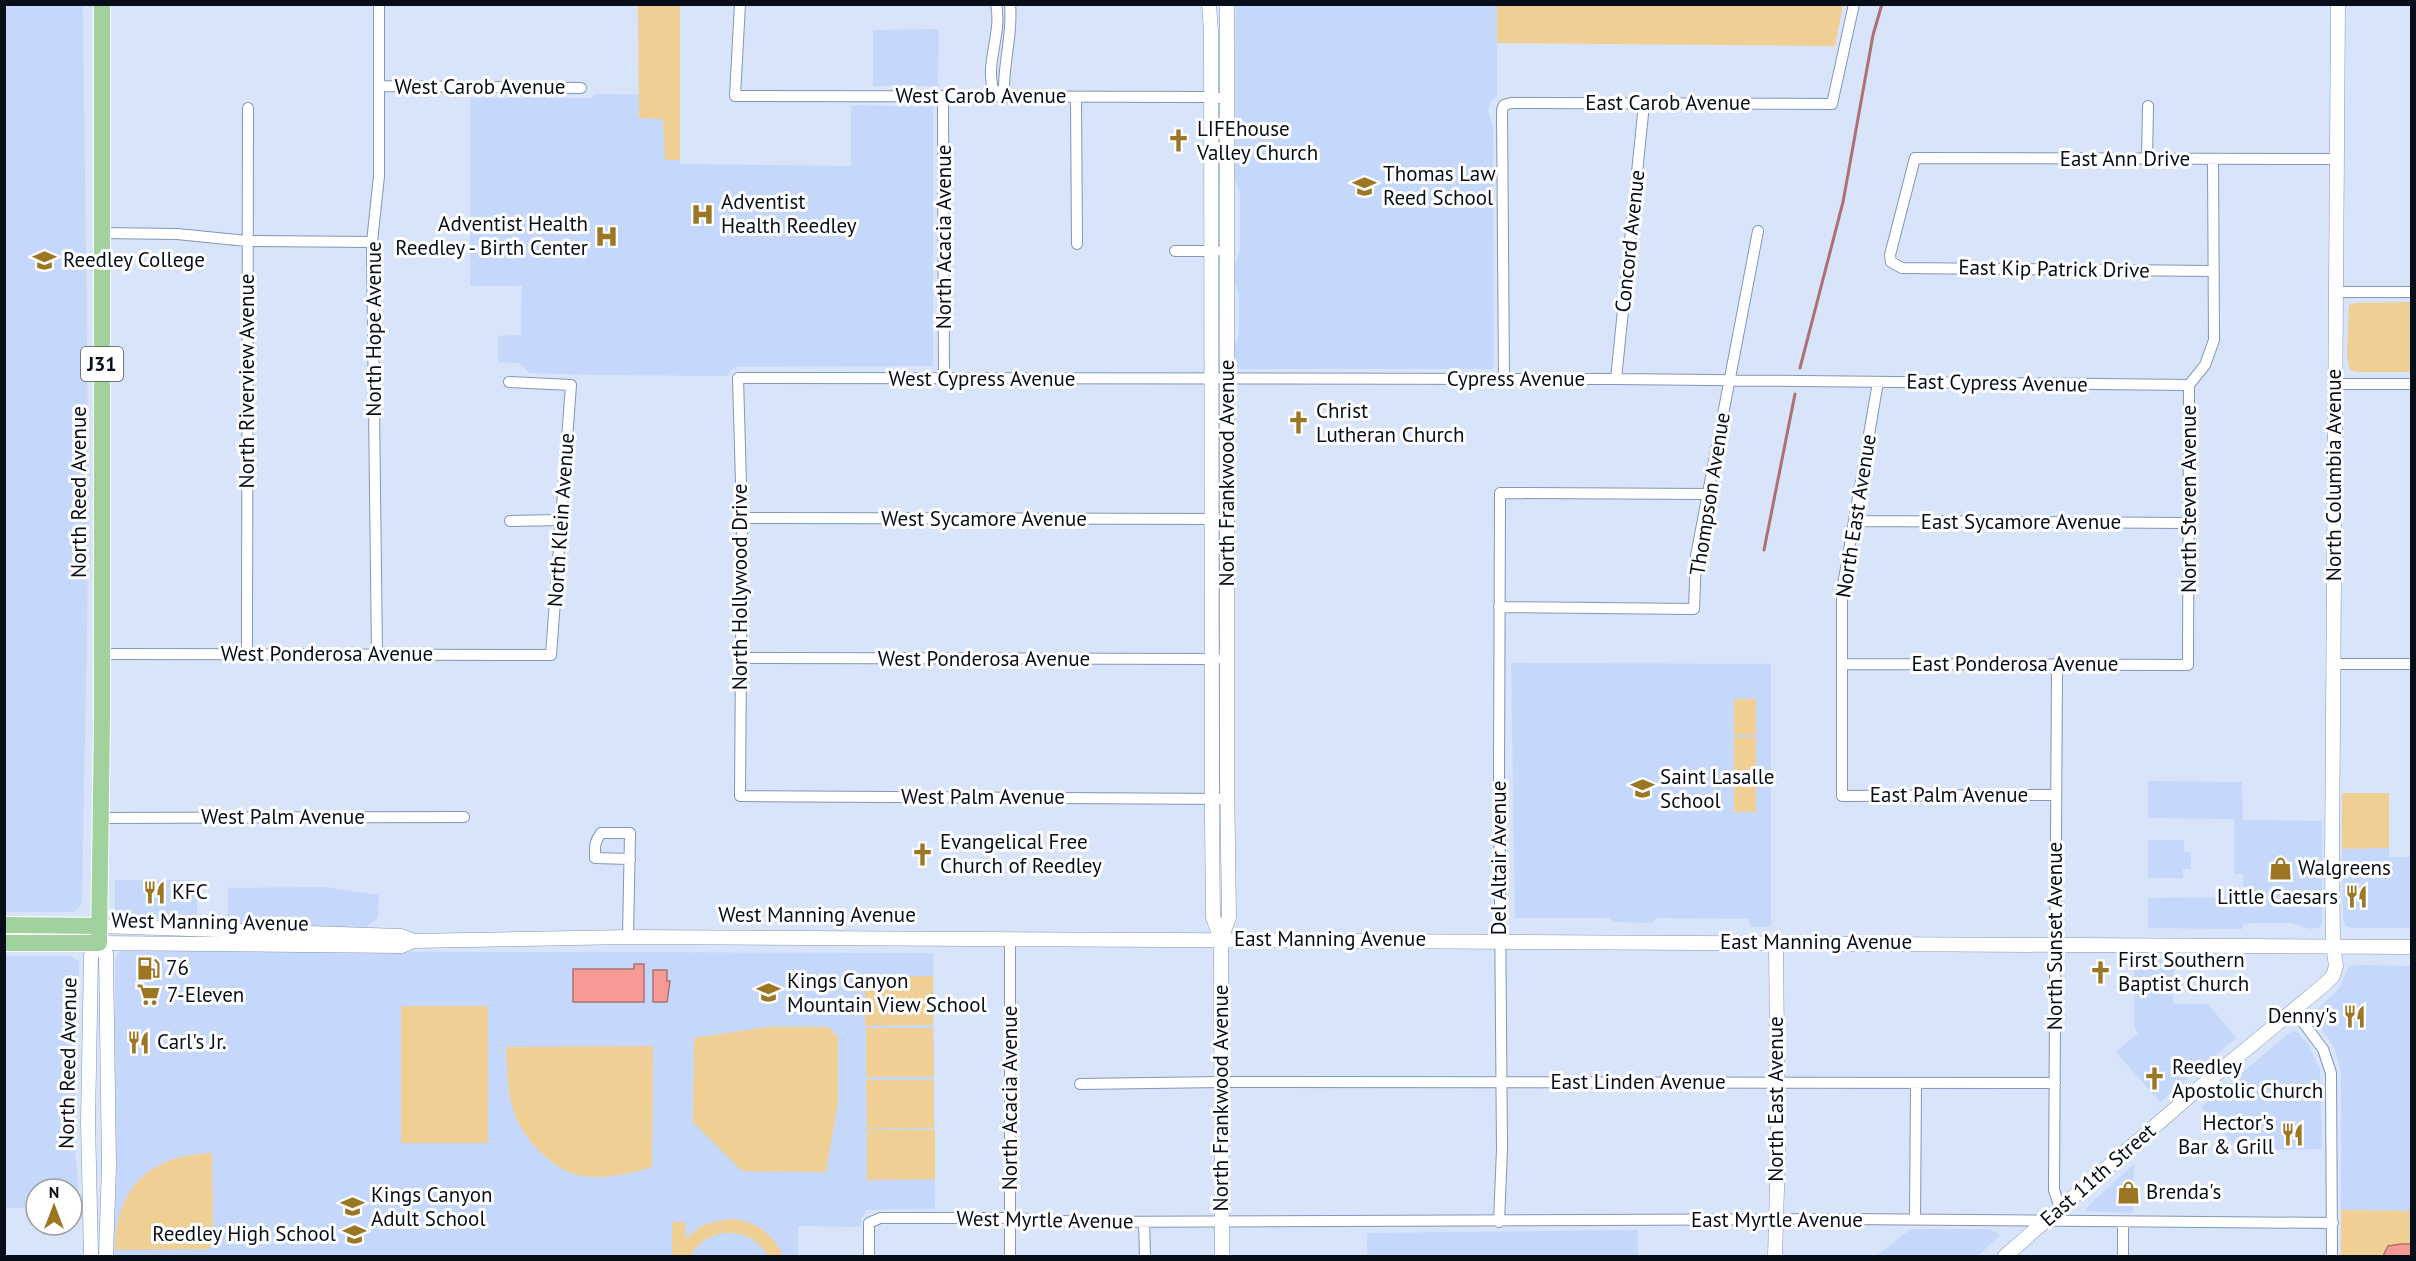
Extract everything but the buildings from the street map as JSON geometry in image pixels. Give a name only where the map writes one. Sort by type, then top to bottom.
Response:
[{"type":"main road","name":"North Reed Avenue","points":[[99,943],[102,818],[102,4]]},
{"type":"main road","name":"West Manning Avenue","points":[[4,925],[99,926]]},
{"type":"main road","name":"West Manning Avenue","points":[[4,943],[99,943]]},
{"type":"street","name":"North Hope Avenue","points":[[377,654],[372,242],[379,176],[380,4]]},
{"type":"street","name":"West Carob Avenue","points":[[740,4],[735,96],[943,96],[1000,92],[1076,97],[1227,99]]},
{"type":"street","points":[[996,4],[997,33],[991,67],[992,88],[1000,92],[1011,24],[1010,4]]},
{"type":"street","name":"North Frankwood Avenue","points":[[1209,4],[1212,519],[1227,799],[1230,917],[1221,939]]},
{"type":"street","name":"North Frankwood Avenue","points":[[1221,1257],[1221,939],[1213,917],[1212,799],[1227,519],[1227,4]]},
{"type":"street","name":"East Carob Avenue","points":[[1504,379],[1502,110],[1504,105],[1511,103],[1832,104],[1854,4]]},
{"type":"street","name":"North Columbia Avenue","points":[[2333,945],[2334,384],[2338,4]]},
{"type":"street","name":"West Carob Avenue","points":[[380,86],[581,88]]},
{"type":"street","name":"North Acacia Avenue","points":[[943,96],[944,378]]},
{"type":"street","points":[[1076,97],[1077,244]]},
{"type":"street","name":"Concord Avenue","points":[[1616,379],[1644,104]]},
{"type":"street","points":[[2147,159],[2148,106]]},
{"type":"street","name":"North Riverview Avenue","points":[[247,653],[248,108]]},
{"type":"street","name":"East Ann Drive","points":[[1896,266],[1890,255],[1915,158],[2336,159]]},
{"type":"street","name":"North Steven Avenue","points":[[2188,665],[2189,385],[2205,365],[2214,340],[2213,160]]},
{"type":"street","name":"Thompson Avenue","points":[[1499,607],[1694,609],[1696,556],[1758,231]]},
{"type":"street","points":[[102,233],[177,234],[247,241],[372,242]]},
{"type":"street","points":[[1175,251],[1227,251]]},
{"type":"street","name":"East Kip Patrick Drive","points":[[1896,266],[1902,268],[2213,271]]},
{"type":"street","points":[[2335,292],[2412,292]]},
{"type":"street","name":"West Cypress Avenue","points":[[738,378],[1211,380],[1227,378]]},
{"type":"street","name":"North Hollywood Drive","points":[[738,378],[742,518],[740,796]]},
{"type":"street","name":"Cypress Avenue","points":[[1227,378],[1805,381]]},
{"type":"street","name":"East Cypress Avenue","points":[[1805,381],[2189,385]]},
{"type":"street","name":"North Klein Avenue","points":[[509,382],[571,385],[551,654]]},
{"type":"street","name":"North East Avenue","points":[[1842,796],[1842,591],[1878,382]]},
{"type":"street","points":[[2334,384],[2412,384]]},
{"type":"street","name":"Del Altair Avenue","points":[[1499,1222],[1502,1149],[1499,940],[1500,493],[1708,494]]},
{"type":"street","name":"West Sycamore Avenue","points":[[742,518],[1227,519]]},
{"type":"street","points":[[510,521],[561,520]]},
{"type":"street","name":"East Sycamore Avenue","points":[[1854,521],[2188,523]]},
{"type":"street","name":"West Ponderosa Avenue","points":[[102,654],[551,654]]},
{"type":"street","name":"West Ponderosa Avenue","points":[[741,658],[1220,659]]},
{"type":"street","name":"North Sunset Avenue","points":[[2057,663],[2054,1190],[2060,1208]]},
{"type":"street","name":"East Ponderosa Avenue","points":[[1842,664],[2188,665]]},
{"type":"street","points":[[2333,664],[2412,664]]},
{"type":"street","name":"East Palm Avenue","points":[[1842,796],[2055,795]]},
{"type":"street","name":"West Palm Avenue","points":[[740,796],[1227,799]]},
{"type":"street","name":"West Palm Avenue","points":[[102,818],[464,817]]},
{"type":"street","points":[[628,937],[630,859]]},
{"type":"street","name":"West Manning Avenue","points":[[99,926],[401,936],[413,941]]},
{"type":"street","name":"West Manning Avenue","points":[[99,943],[402,946],[413,941],[628,937],[1221,939]]},
{"type":"street","name":"North Acacia Avenue","points":[[1010,939],[1010,1257]]},
{"type":"street","name":"East Manning Avenue","points":[[1221,939],[2412,947]]},
{"type":"street","name":"North East Avenue","points":[[1775,1257],[1778,1153],[1776,942]]},
{"type":"street","name":"North Reed Avenue","points":[[91,1257],[88,1122],[91,956],[99,943],[106,954],[106,1091],[109,1166],[106,1257]]},
{"type":"street","name":"East 11th Street","points":[[2005,1257],[2333,976],[2336,966],[2333,945]]},
{"type":"street","points":[[2293,1009],[2318,1041],[2331,1068],[2332,1257]]},
{"type":"street","points":[[91,1019],[99,1052],[99,1081],[106,1091]]},
{"type":"street","name":"East Linden Avenue","points":[[1080,1084],[1221,1082],[2055,1083]]},
{"type":"street","points":[[1915,1220],[1916,1083]]},
{"type":"street","points":[[88,1122],[98,1134],[107,1187]]},
{"type":"street","name":"West Myrtle Avenue","points":[[869,1257],[869,1223],[880,1218],[1221,1222]]},
{"type":"street","name":"East Myrtle Avenue","points":[[1221,1222],[1915,1220],[2333,1223]]},
{"type":"street","points":[[1144,1222],[1145,1257]]},
{"type":"street","points":[[2123,1222],[2123,1257]]},
{"type":"shaded area","points":[[1497,4],[1843,5],[1835,46],[1497,43]]},
{"type":"shaded area","name":"Reedley College","points":[[4,5],[83,5],[89,515],[82,904],[74,912],[5,912]]},
{"type":"shaded area","points":[[638,5],[680,5],[680,160],[665,160],[663,119],[639,118]]},
{"type":"shaded area","name":"Thomas Law Reed School","points":[[1236,5],[1497,5],[1497,95],[1490,103],[1488,110],[1493,128],[1494,364],[1492,369],[1242,369],[1236,366],[1234,349],[1239,333],[1239,296],[1235,281],[1235,266],[1240,248],[1240,193],[1235,180]]},
{"type":"shaded area","points":[[939,29],[938,86],[873,86],[873,30]]},
{"type":"shaded area","name":"Adventist Health Reedley","points":[[594,94],[680,95],[680,164],[851,166],[851,105],[933,107],[933,366],[736,367],[730,371],[728,376],[595,375],[530,373],[519,363],[498,362],[498,336],[521,335],[522,286],[470,286],[470,98],[592,98]]},
{"type":"shaded area","points":[[2411,302],[2411,372],[2356,372],[2349,369],[2347,355],[2349,305]]},
{"type":"shaded area","name":"Saint Lasalle School","points":[[1511,663],[1771,664],[1771,927],[1750,927],[1749,919],[1656,918],[1652,923],[1613,922],[1609,918],[1515,918]]},
{"type":"shaded area","points":[[1734,699],[1756,699],[1756,735],[1734,735]]},
{"type":"shaded area","points":[[1734,737],[1756,737],[1756,774],[1734,773]]},
{"type":"shaded area","points":[[1734,775],[1756,776],[1756,812],[1734,812]]},
{"type":"shaded area","points":[[2148,781],[2242,782],[2243,820],[2322,821],[2322,924],[2320,927],[2310,929],[2291,923],[2252,923],[2244,924],[2242,929],[2148,928],[2148,898],[2243,897],[2243,874],[2234,874],[2234,819],[2148,818]]},
{"type":"shaded area","points":[[2342,793],[2389,793],[2389,848],[2342,849]]},
{"type":"shaded area","points":[[2148,840],[2184,840],[2184,852],[2191,852],[2191,869],[2183,869],[2183,878],[2148,878]]},
{"type":"shaded area","points":[[2389,848],[2389,857],[2411,857],[2411,928],[2352,928],[2346,926],[2343,919],[2342,849]]},
{"type":"shaded area","points":[[115,880],[194,880],[194,888],[197,888],[197,919],[121,918],[115,911]]},
{"type":"shaded area","points":[[324,887],[379,895],[378,918],[362,930],[228,923],[228,888]]},
{"type":"shaded area","points":[[122,951],[933,953],[935,1209],[867,1210],[861,1219],[861,1227],[798,1226],[798,1256],[113,1256],[115,965],[117,955]]},
{"type":"shaded area","points":[[5,956],[71,956],[79,962],[74,1137],[77,1177],[24,1177],[24,1208],[5,1208]]},
{"type":"shaded area","points":[[2134,958],[2174,958],[2173,1004],[2208,1004],[2236,1038],[2160,1102],[2116,1052],[2138,1033],[2134,1027]]},
{"type":"shaded area","points":[[634,964],[644,964],[644,1002],[573,1002],[573,969],[634,969]]},
{"type":"shaded area","points":[[2356,965],[2411,966],[2411,1211],[2341,1210],[2341,1071],[2335,1049],[2313,1016],[2315,1011],[2339,989],[2348,968]]},
{"type":"shaded area","points":[[653,970],[667,970],[667,981],[670,981],[667,1002],[653,1002]]},
{"type":"shaded area","points":[[933,976],[933,1025],[865,1026],[865,977]]},
{"type":"shaded area","points":[[401,1006],[488,1006],[488,1143],[401,1143]]},
{"type":"shaded area","points":[[767,1027],[828,1027],[838,1037],[838,1103],[826,1172],[742,1171],[693,1122],[694,1038]]},
{"type":"shaded area","points":[[866,1028],[933,1028],[934,1077],[866,1077]]},
{"type":"shaded area","points":[[2292,1031],[2297,1032],[2309,1045],[2320,1070],[2322,1149],[2239,1150],[2201,1107]]},
{"type":"shaded area","points":[[653,1046],[652,1167],[626,1174],[583,1176],[572,1173],[551,1161],[524,1133],[514,1112],[510,1096],[506,1047]]},
{"type":"shaded area","points":[[866,1080],[934,1080],[934,1128],[867,1129]]},
{"type":"shaded area","points":[[867,1130],[935,1130],[935,1179],[867,1180]]},
{"type":"shaded area","points":[[212,1153],[213,1242],[208,1249],[115,1250],[122,1209],[130,1192],[140,1179],[154,1168],[170,1160]]},
{"type":"shaded area","points":[[2134,1164],[2133,1213],[2087,1211],[2087,1207]]},
{"type":"shaded area","points":[[2341,1210],[2411,1211],[2411,1256],[2341,1256]]},
{"type":"shaded area","points":[[729,1219],[747,1222],[762,1229],[774,1241],[783,1256],[768,1256],[751,1239],[740,1234],[729,1233],[718,1234],[708,1239],[690,1256],[672,1256],[672,1222],[685,1222],[686,1238],[703,1225]]},
{"type":"shaded area","points":[[1911,1229],[1988,1229],[1998,1233],[1999,1236],[1978,1256],[1876,1256]]},
{"type":"shaded area","points":[[1638,1230],[1638,1256],[1367,1256],[1367,1233]]},
{"type":"shaded area","points":[[2411,1244],[2411,1256],[2383,1256],[2388,1246]]},
{"type":"waterway","points":[[1800,368],[1843,202],[1873,35],[1882,4]]},
{"type":"waterway","points":[[1764,550],[1795,394]]},
{"type":"place","name":"LIFEhouse Valley Church","points":[[1179,141]]},
{"type":"place","name":"Thomas Law Reed School","points":[[1365,186]]},
{"type":"place","name":"Adventist Health Reedley","points":[[703,214]]},
{"type":"place","name":"Adventist Health Reedley - Birth Center","points":[[606,236]]},
{"type":"place","name":"Reedley College","points":[[45,260]]},
{"type":"place","name":"Christ Lutheran Church","points":[[1298,423]]},
{"type":"place","name":"Saint Lasalle School","points":[[1642,789]]},
{"type":"place","name":"Evangelical Free Church of Reedley","points":[[922,854]]},
{"type":"place","name":"Walgreens","points":[[2280,868]]},
{"type":"place","name":"KFC","points":[[154,892]]},
{"type":"place","name":"Little Caesars","points":[[2356,897]]},
{"type":"place","name":"76","points":[[148,968]]},
{"type":"place","name":"First Southern Baptist Church","points":[[2100,972]]},
{"type":"place","name":"Kings Canyon Mountain View School","points":[[769,993]]},
{"type":"place","name":"7-Eleven","points":[[149,995]]},
{"type":"place","name":"Denny's","points":[[2355,1016]]},
{"type":"place","name":"Carl's Jr.","points":[[139,1042]]},
{"type":"place","name":"Reedley Apostolic Church","points":[[2154,1079]]},
{"type":"place","name":"Hector's Bar & Grill","points":[[2292,1135]]},
{"type":"place","name":"Brenda's","points":[[2128,1192]]},
{"type":"place","name":"Kings Canyon Adult School","points":[[353,1207]]},
{"type":"place","name":"Reedley High School","points":[[354,1234]]}]
